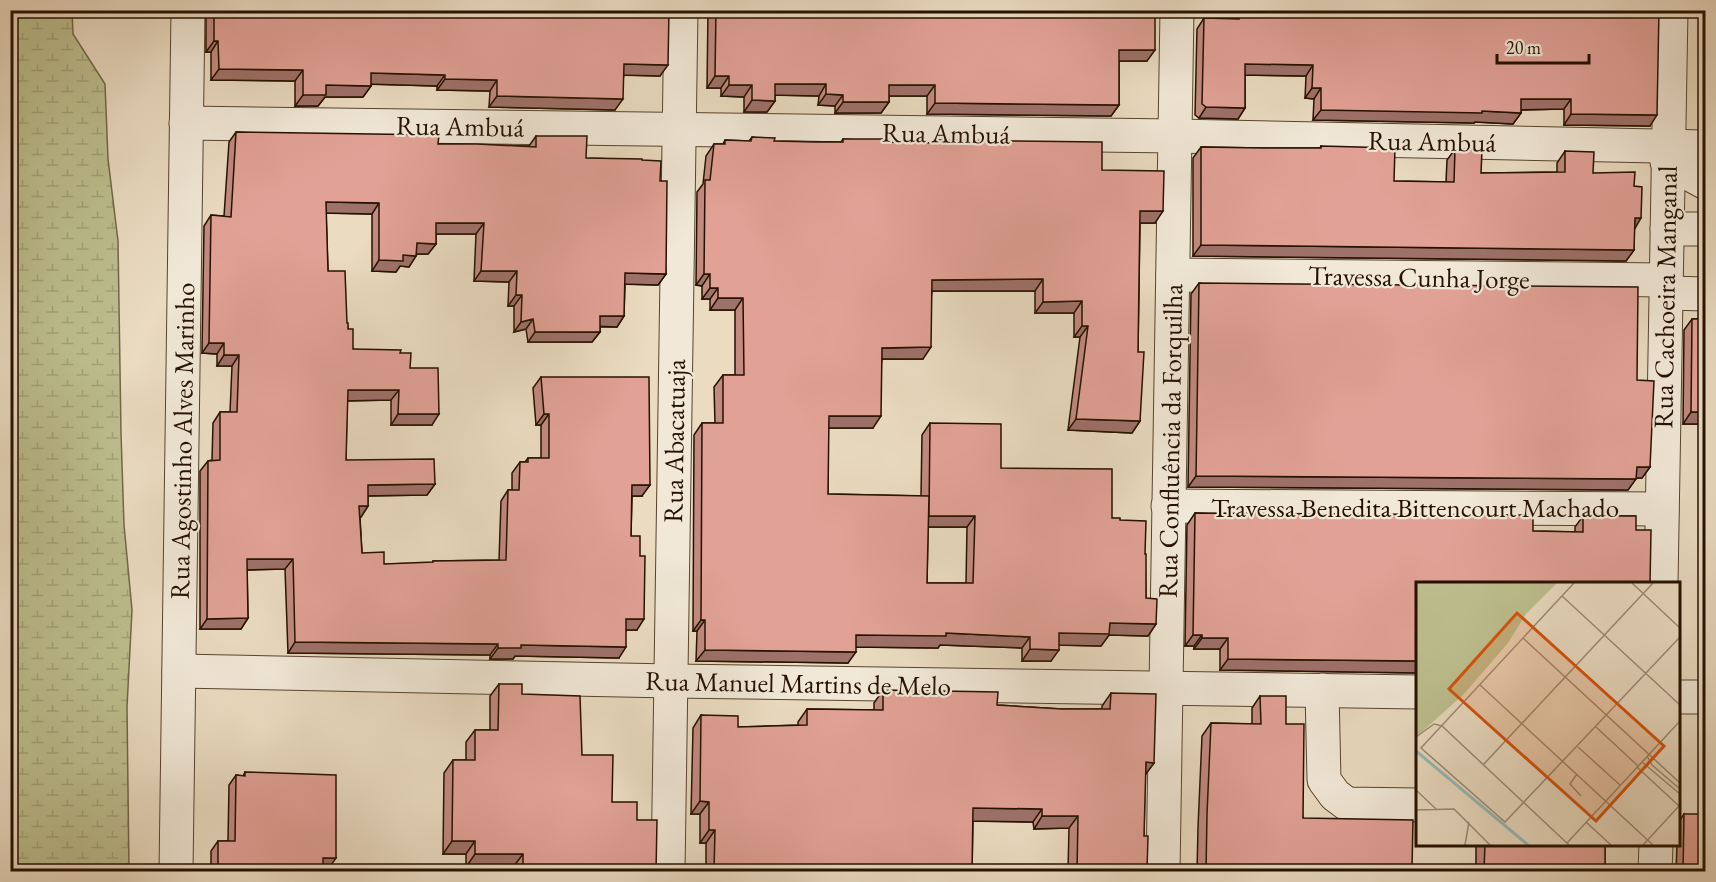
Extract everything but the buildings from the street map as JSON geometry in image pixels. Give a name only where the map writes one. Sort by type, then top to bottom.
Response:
[{"type":"street","name":"Rua Agostinho Alves Marinho","points":[[176,872],[188,10]]},
{"type":"street","name":"Rua Abacatuaja","points":[[668,872],[681,10]]},
{"type":"street","name":"Rua Confluência da Forquilha","points":[[1163,872],[1177,10]]},
{"type":"street","name":"Rua Cachoeira Manganal","points":[[1661,582],[1671,10]]},
{"type":"street","name":"Rua Ambuá","points":[[186,123],[1175,136],[1668,154],[1706,147]]},
{"type":"street","points":[[1668,154],[1706,183]]},
{"type":"street","points":[[1667,229],[1706,229]]},
{"type":"street","name":"Travessa Cunha Jorge","points":[[1173,275],[1666,286],[1706,294]]},
{"type":"street","name":"Travessa Benedita Bittencourt Machado","points":[[1168,506],[1662,509]]},
{"type":"street","name":"Rua Manuel Martins de Melo","points":[[179,671],[1416,692]]},
{"type":"street","points":[[1322,690],[1324,780],[1335,795],[1347,804],[1416,805]]},
{"type":"street","points":[[1680,697],[1706,697]]},
{"type":"street","points":[[1655,872],[1656,846]]},
{"type":"green space","points":[[10,11],[72,11],[73,34],[105,84],[108,159],[118,241],[124,525],[132,610],[127,707],[129,871],[11,871]]}]
